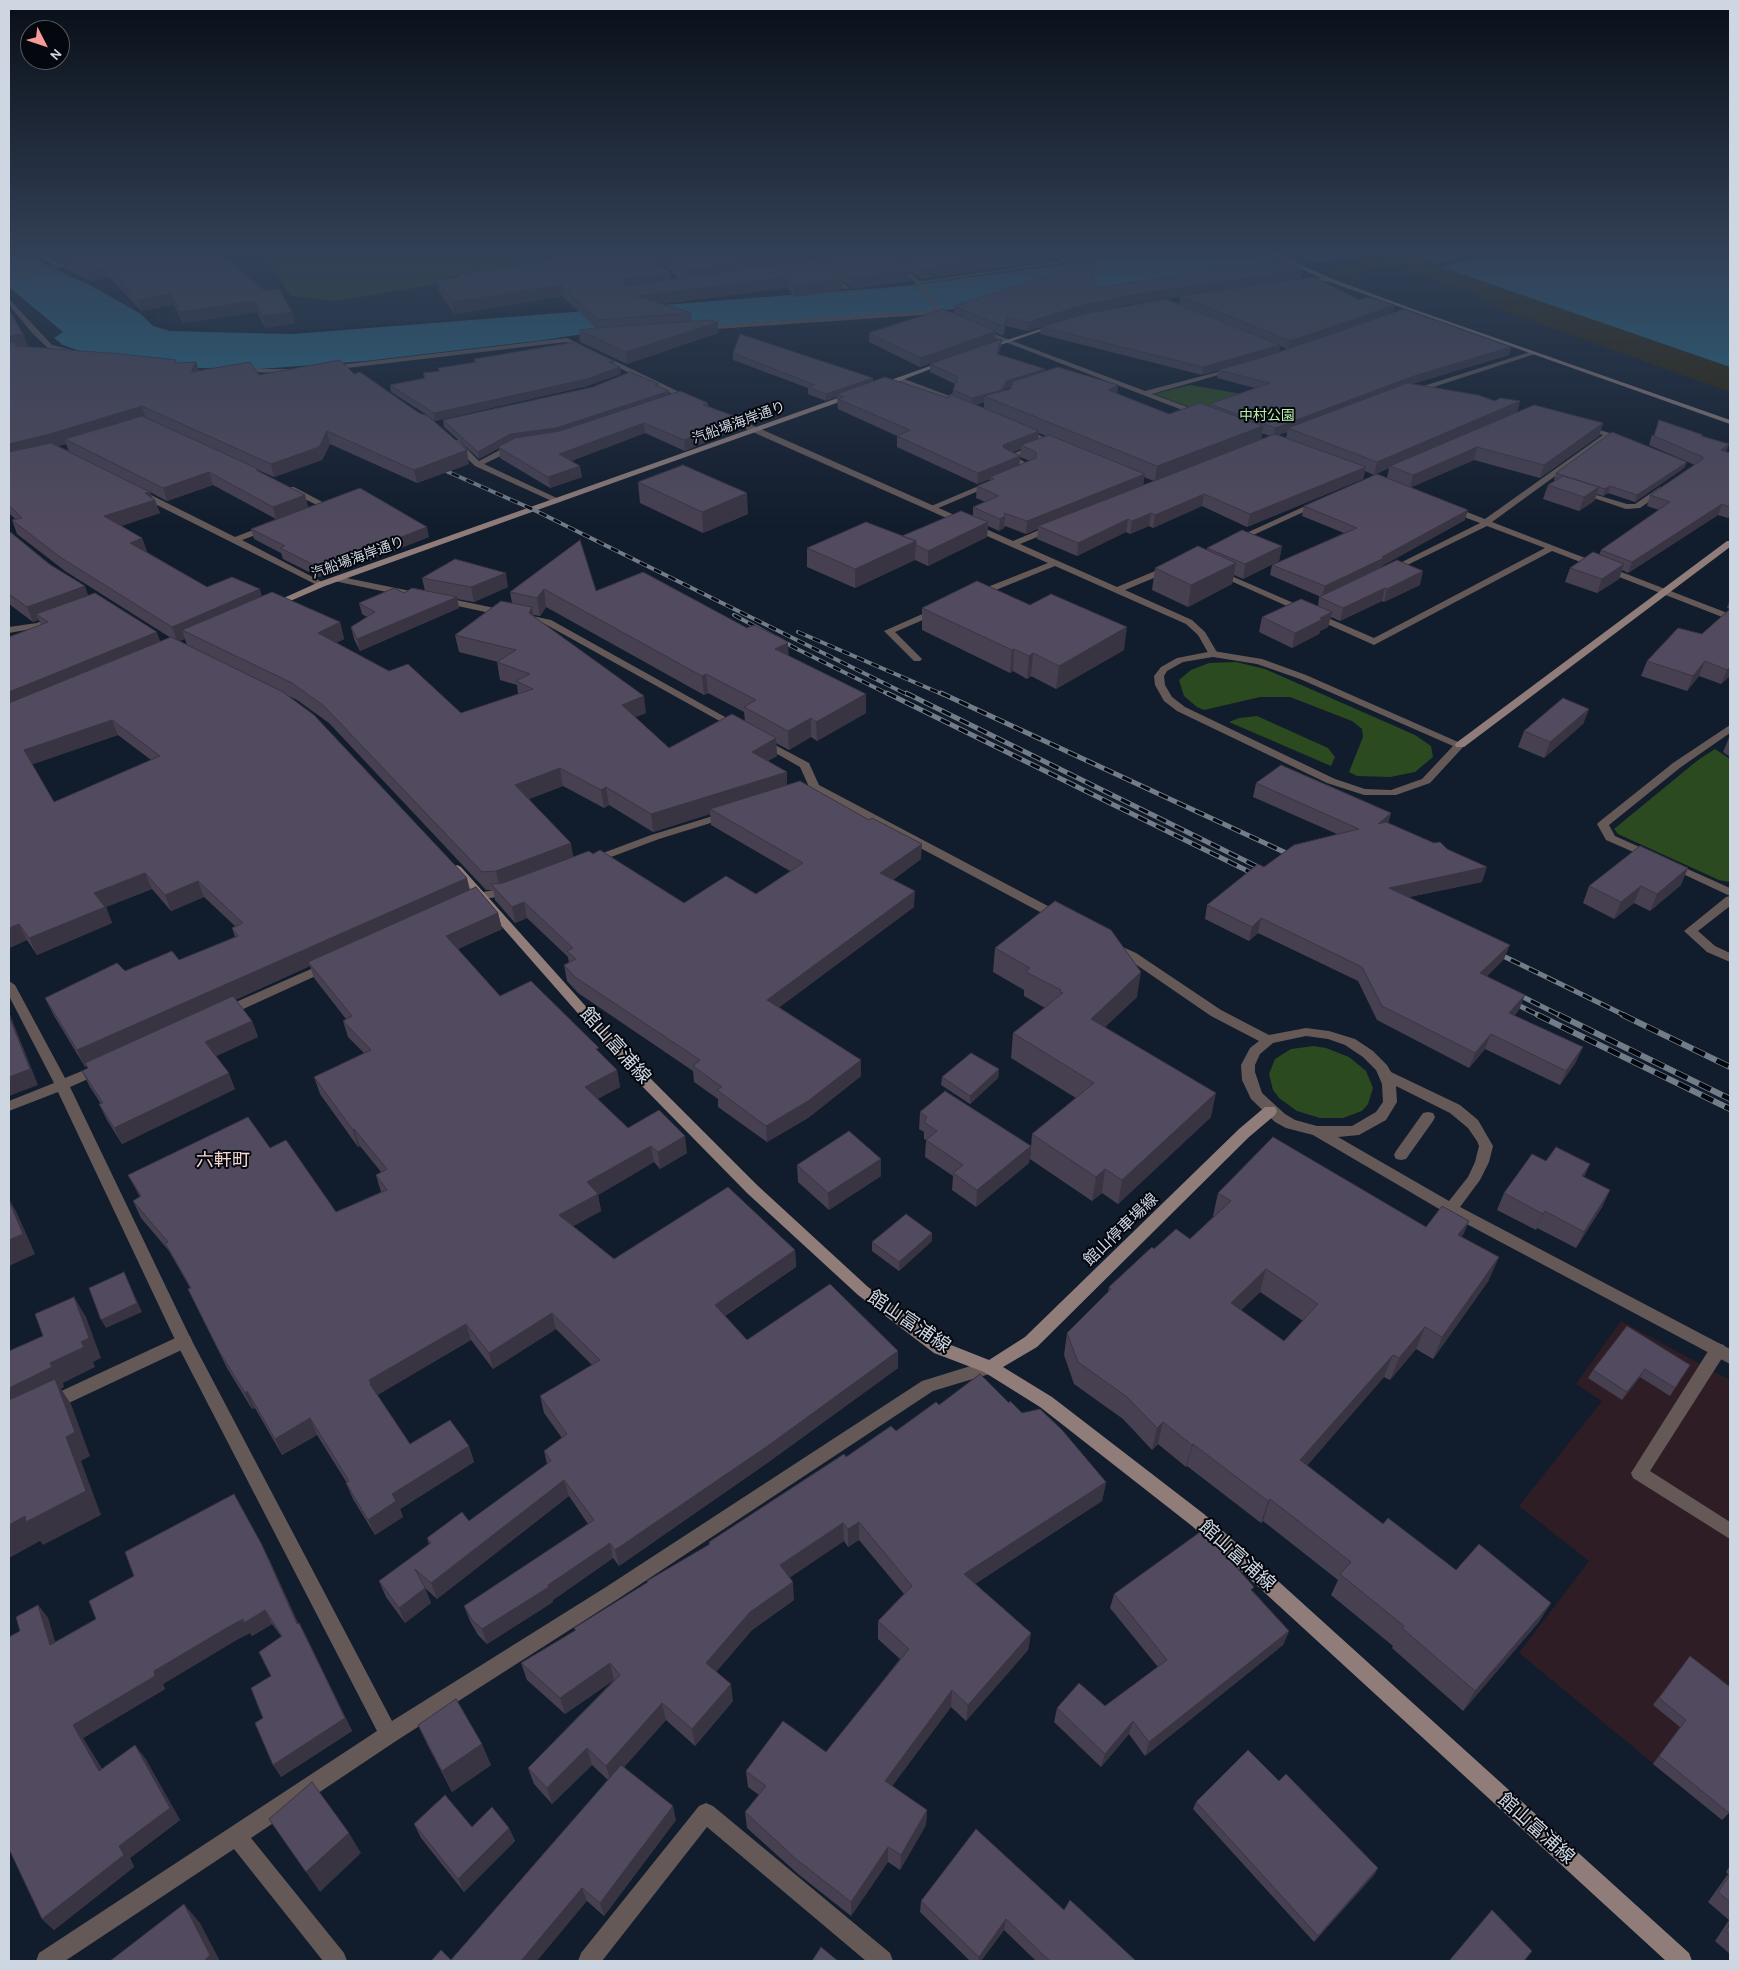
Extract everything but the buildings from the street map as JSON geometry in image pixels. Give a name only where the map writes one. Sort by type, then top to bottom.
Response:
[{"type":"street","points":[[44,346],[46,348],[82,354]]},
{"type":"street","points":[[318,369],[516,346]]},
{"type":"street","points":[[579,346],[702,405]]},
{"type":"street","points":[[980,350],[991,346]]},
{"type":"street","points":[[1017,346],[1208,418]]},
{"type":"street","points":[[1513,346],[1730,422]]},
{"type":"street","points":[[1398,396],[1415,388],[1533,353]]},
{"type":"street","points":[[873,388],[956,358]]},
{"type":"street","points":[[344,366],[352,372]]},
{"type":"street","points":[[1144,394],[1244,367]]},
{"type":"street","points":[[1071,372],[1080,369]]},
{"type":"street","points":[[230,371],[300,370]]},
{"type":"street","points":[[626,378],[636,373]]},
{"type":"street","points":[[899,378],[958,403]]},
{"type":"street","name":"汽船場海岸通り","points":[[259,611],[322,584],[864,391]]},
{"type":"street","points":[[1407,393],[1426,396]]},
{"type":"street","points":[[676,400],[685,397]]},
{"type":"street","points":[[720,414],[1015,543],[1189,622],[1202,634],[1213,654]]},
{"type":"street","points":[[1576,424],[1617,438]]},
{"type":"street","points":[[1014,427],[1058,445]]},
{"type":"street","points":[[1384,573],[1487,523],[1546,482],[1609,434]]},
{"type":"street","points":[[450,437],[478,464],[557,500]]},
{"type":"street","points":[[1013,475],[1031,467],[1008,458],[1050,442]]},
{"type":"street","points":[[478,464],[514,445],[523,444]]},
{"type":"street","points":[[934,508],[995,482]]},
{"type":"street","points":[[1546,482],[1555,484]]},
{"type":"street","points":[[1572,490],[1626,507],[1632,507],[1670,484]]},
{"type":"street","points":[[281,485],[326,506],[308,512]]},
{"type":"street","points":[[137,491],[322,584]]},
{"type":"street","points":[[1224,545],[1330,499]]},
{"type":"street","points":[[1440,504],[1664,590],[1730,618]]},
{"type":"street","points":[[235,540],[281,523]]},
{"type":"street","points":[[1015,543],[1060,524]]},
{"type":"street","points":[[1460,745],[1302,677],[1259,661],[1213,654],[1193,656],[1180,660],[1164,669],[1158,676],[1160,685],[1168,699],[1181,709],[1331,781],[1364,792],[1392,793],[1426,781],[1460,745],[1664,590],[1730,543]]},
{"type":"street","points":[[1206,568],[1309,608],[1374,642],[1552,548]]},
{"type":"street","points":[[969,598],[1057,562]]},
{"type":"street","points":[[1118,590],[1180,564]]},
{"type":"street","points":[[337,579],[548,622],[805,766],[810,788],[1070,923]]},
{"type":"street","points":[[917,659],[889,630],[942,609]]},
{"type":"street","points":[[9,630],[39,625],[65,615]]},
{"type":"street","points":[[1730,728],[1677,765],[1603,824],[1610,838],[1730,892]]},
{"type":"street","points":[[583,864],[655,837],[739,810]]},
{"type":"street","name":"館山富浦線","points":[[450,861],[645,1081],[752,1189],[863,1291],[940,1348],[990,1367],[1046,1402],[1198,1520],[1681,1961]]},
{"type":"street","points":[[456,908],[482,896],[502,894],[520,887]]},
{"type":"street","points":[[1730,900],[1690,931],[1711,949],[1730,958]]},
{"type":"street","points":[[1105,942],[1132,956],[1216,1013],[1268,1040]]},
{"type":"street","points":[[214,1017],[339,960]]},
{"type":"street","points":[[9,985],[62,1085],[184,1341],[389,1734]]},
{"type":"street","points":[[1387,1076],[1391,1093],[1390,1102],[1381,1116],[1373,1122],[1354,1130],[1342,1132],[1316,1131],[1291,1124],[1270,1111],[1256,1096],[1249,1080],[1248,1072],[1251,1058],[1255,1051],[1268,1040],[1285,1034],[1306,1032],[1339,1038],[1368,1054],[1387,1076],[1455,1109],[1473,1124],[1484,1139],[1486,1146],[1482,1162],[1473,1180],[1451,1209]]},
{"type":"street","points":[[9,1106],[107,1065]]},
{"type":"street","name":"館山停車場線","points":[[990,1367],[1031,1342],[1244,1133],[1270,1111]]},
{"type":"street","points":[[1402,1155],[1428,1117]]},
{"type":"street","points":[[1316,1131],[1451,1209],[1724,1353],[1638,1472],[1730,1531]]},
{"type":"street","points":[[35,1411],[184,1341]]},
{"type":"street","points":[[47,1961],[389,1734],[620,1588],[928,1386],[990,1367]]},
{"type":"street","points":[[589,1961],[706,1812],[882,1961]]},
{"type":"street","points":[[236,1835],[336,1961]]},
{"type":"shaded area","points":[[66,346],[494,346],[366,361],[260,369],[194,368],[91,355]]},
{"type":"shaded area","points":[[1669,346],[1730,346],[1730,367]]},
{"type":"shaded area","points":[[1621,1321],[1730,1380],[1730,1807],[1722,1820],[1519,1653],[1589,1561],[1519,1506],[1602,1401],[1576,1384]]},
{"type":"green space","name":"中村公園","points":[[1190,385],[1341,411],[1272,435],[1263,434],[1154,394]]},
{"type":"green space","points":[[1236,662],[1265,669],[1415,735],[1431,746],[1433,757],[1415,772],[1390,777],[1357,776],[1349,772],[1363,737],[1362,729],[1352,721],[1290,697],[1260,697],[1204,710],[1197,707],[1184,696],[1179,680],[1191,670],[1209,663]]},
{"type":"green space","points":[[1257,716],[1328,748],[1335,757],[1331,766],[1229,722],[1239,718]]},
{"type":"green space","points":[[1715,749],[1730,759],[1729,882],[1719,880],[1618,834],[1614,829],[1698,760]]},
{"type":"green space","points":[[1314,1046],[1326,1048],[1349,1057],[1366,1071],[1373,1088],[1368,1104],[1362,1111],[1343,1118],[1320,1118],[1297,1111],[1279,1098],[1273,1090],[1269,1074],[1275,1059],[1291,1049]]},
{"type":"sand","points":[[1602,346],[1669,346],[1730,367],[1730,392]]},
{"type":"railway","points":[[437,467],[532,509],[908,695]]},
{"type":"railway","points":[[734,615],[797,649],[890,695]]},
{"type":"railway","points":[[798,632],[944,695]]},
{"type":"railway","points":[[887,693],[1262,878]]},
{"type":"railway","points":[[906,693],[1268,872]]},
{"type":"railway","points":[[941,693],[1297,858]]},
{"type":"railway","points":[[1493,951],[1626,1016]]},
{"type":"railway","points":[[1513,992],[1559,1015]]},
{"type":"railway","points":[[1508,1000],[1538,1015]]},
{"type":"railway","points":[[1538,1015],[1730,1109]]},
{"type":"railway","points":[[1559,1015],[1730,1099]]},
{"type":"railway","points":[[1623,1015],[1730,1067]]},
{"type":"district","name":"六軒町","points":[[223,1161]]}]
